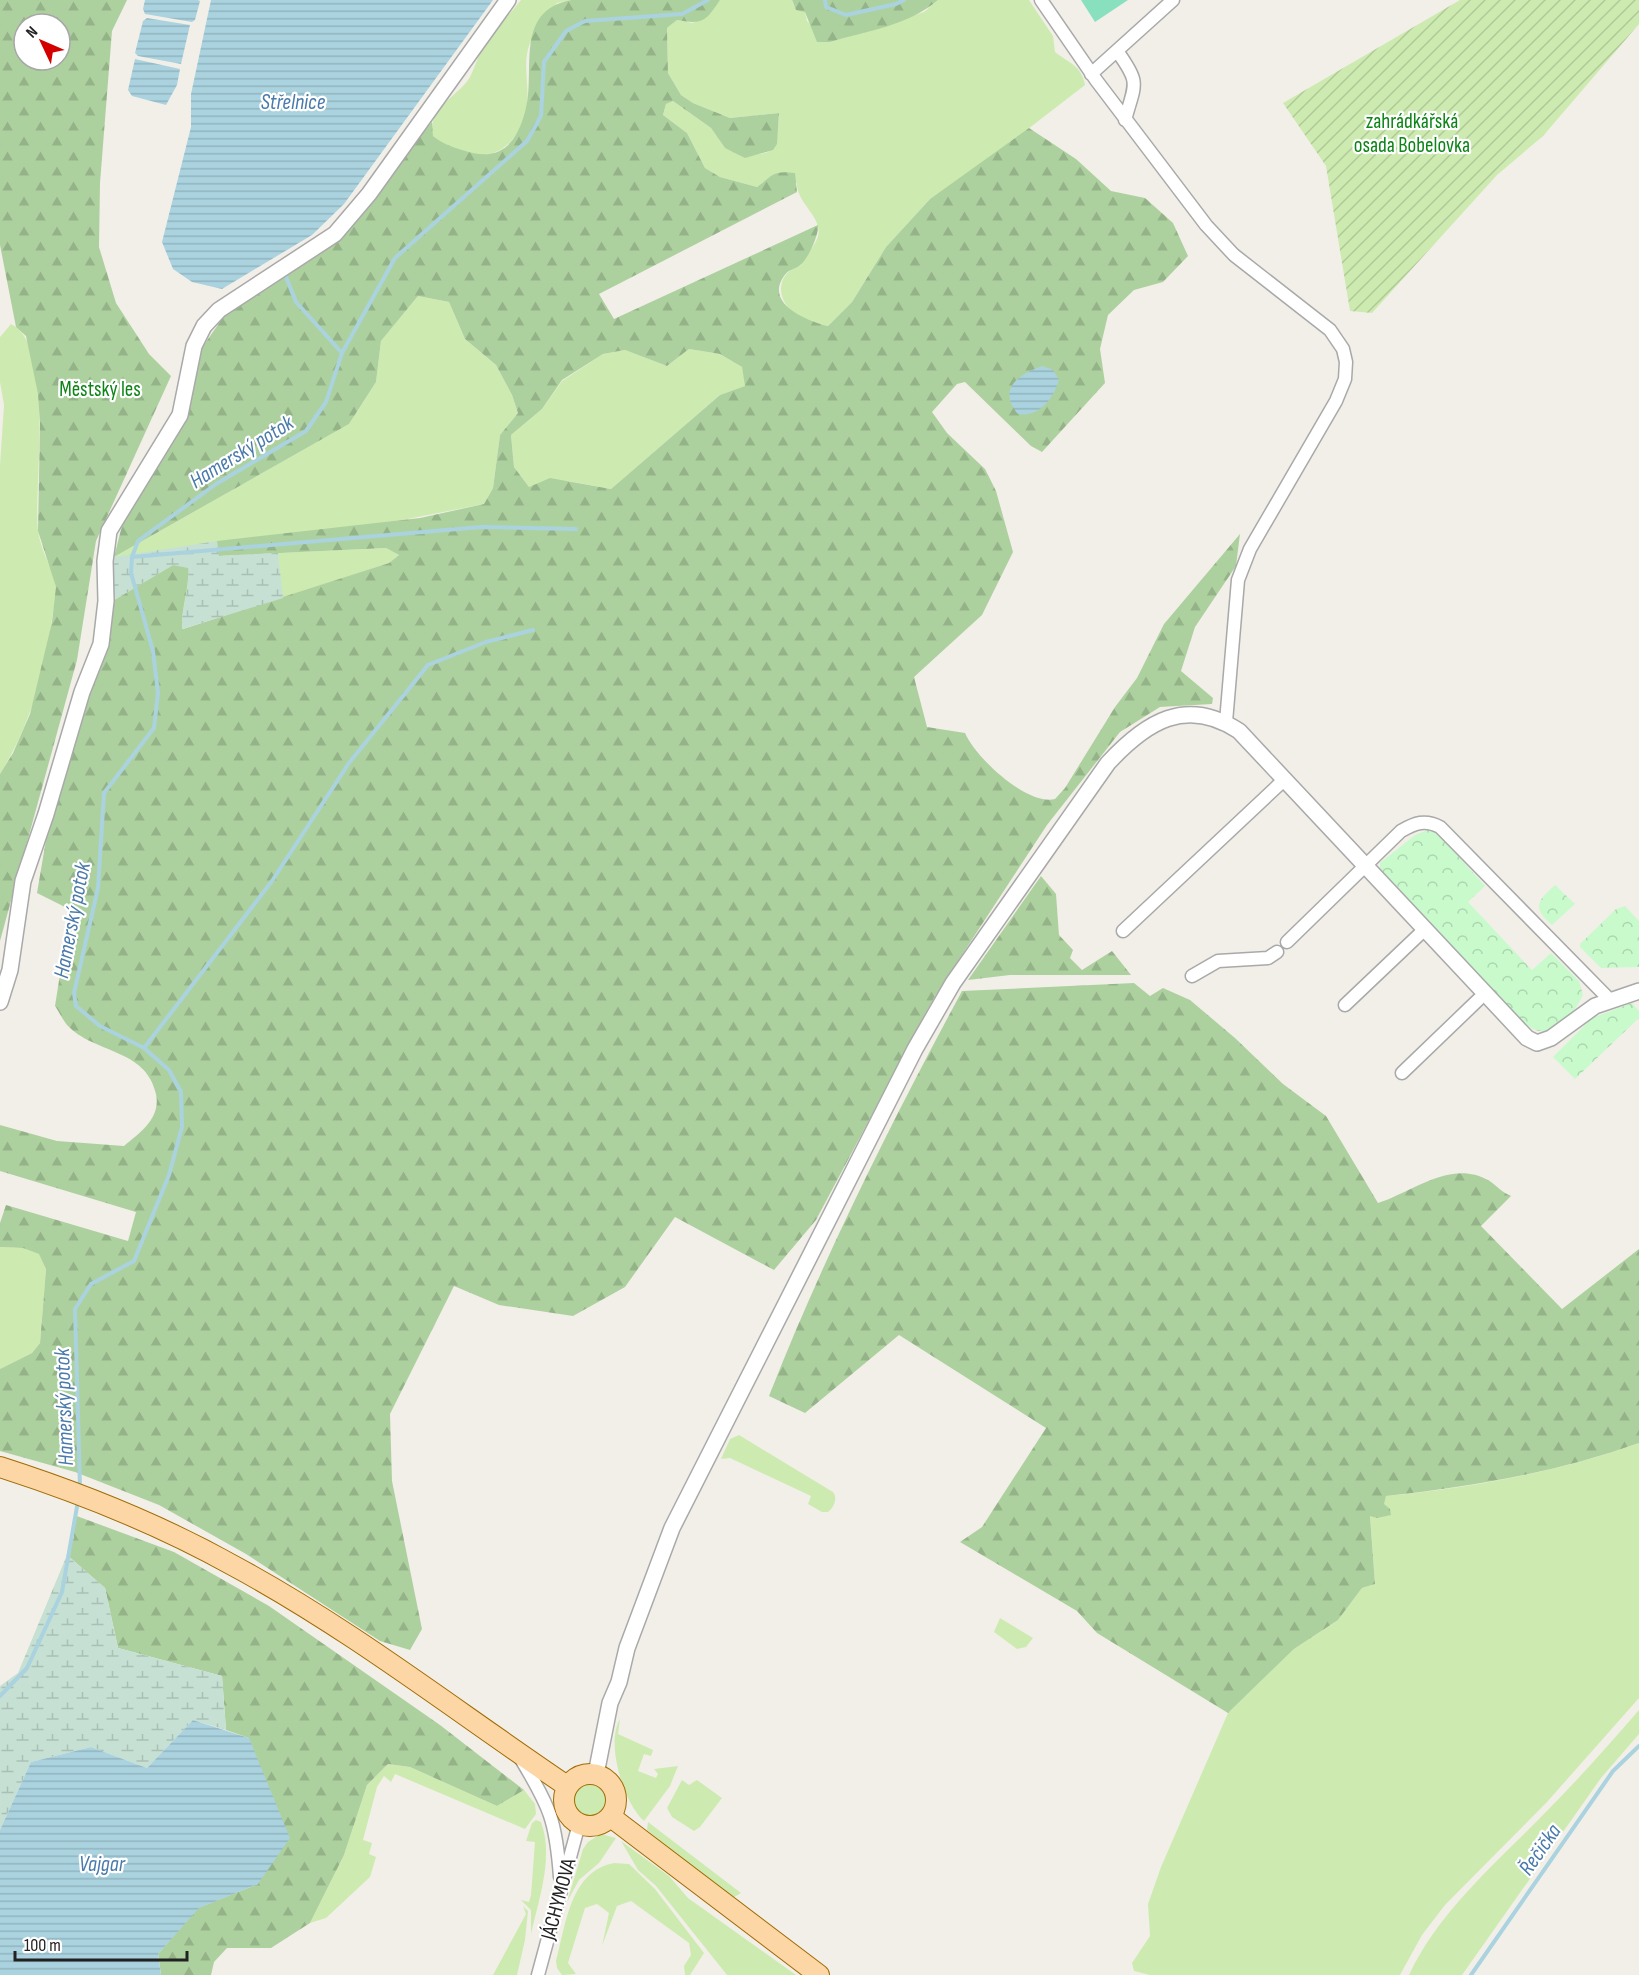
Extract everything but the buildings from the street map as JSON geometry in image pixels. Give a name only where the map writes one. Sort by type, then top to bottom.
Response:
[{"type":"main road","points":[[0,1467],[106,1504],[200,1548],[288,1597],[567,1786]]},
{"type":"main road","points":[[596,1774],[609,1782],[616,1795],[611,1817],[596,1826],[579,1824],[568,1815],[565,1808],[563,1801],[567,1786],[583,1775],[596,1774]]},
{"type":"main road","points":[[611,1817],[819,1975]]},
{"type":"street","points":[[0,1002],[10,970],[23,881],[46,814],[82,692],[101,644],[106,601],[105,561],[109,531],[180,415],[194,346],[204,326],[219,310],[335,234],[369,194],[508,0]]},
{"type":"street","points":[[1041,0],[1125,120],[1220,241],[1330,330],[1340,342],[1346,362],[1345,379],[1336,401],[1267,518],[1238,580],[1226,722]]},
{"type":"street","points":[[1091,74],[1173,0]]},
{"type":"street","points":[[1117,51],[1133,73],[1136,84],[1125,120]]},
{"type":"street","points":[[596,1774],[610,1703],[619,1682],[627,1648],[672,1528],[915,1049],[953,983],[1108,764],[1133,737],[1147,727],[1169,717],[1206,716],[1226,722],[1239,731],[1520,1033],[1537,1043],[1551,1038],[1585,1012],[1609,999],[1639,991]]},
{"type":"street","points":[[1123,931],[1285,779]]},
{"type":"street","points":[[1287,942],[1401,831],[1412,824],[1431,822],[1440,827],[1609,999]]},
{"type":"street","points":[[1345,1005],[1424,930]]},
{"type":"street","points":[[1192,976],[1218,961],[1268,958],[1277,952]]},
{"type":"street","points":[[1402,1073],[1479,999]]},
{"type":"street","points":[[518,1753],[550,1808],[558,1843],[561,1885]]},
{"type":"street","name":"JÁCHYMOVA","points":[[538,1975],[579,1824]]},
{"type":"green space","name":"Městský les","points":[[0,0],[127,0],[112,31],[100,183],[99,247],[116,303],[149,354],[171,376],[96,541],[77,660],[0,941],[0,774],[13,753],[30,714],[52,622],[56,587],[38,531],[40,424],[38,394],[26,336],[16,327],[0,245]]},
{"type":"green space","points":[[521,0],[571,0],[557,3],[531,40],[526,62],[528,95],[526,111],[520,128],[511,141],[501,149],[489,154],[476,155],[447,146],[433,136],[432,126],[438,110],[465,84],[483,47]]},
{"type":"green space","points":[[571,0],[720,0],[703,20],[693,22],[677,20],[667,28],[668,73],[681,95],[693,103],[730,118],[779,113],[777,144],[773,150],[745,158],[725,148],[711,128],[673,101],[666,104],[663,115],[687,133],[705,168],[720,177],[757,187],[778,173],[795,173],[797,192],[599,294],[614,319],[818,225],[817,235],[809,253],[799,266],[784,276],[779,286],[784,303],[791,310],[828,326],[852,302],[886,247],[930,199],[1029,128],[1076,159],[1111,191],[1145,198],[1173,223],[1188,256],[1163,282],[1134,290],[1108,315],[1100,349],[1105,383],[1042,452],[1031,446],[965,382],[957,384],[932,412],[947,433],[985,469],[996,491],[1013,552],[982,615],[914,677],[927,727],[965,733],[979,754],[1003,778],[1031,795],[1044,799],[1055,799],[1065,788],[1115,707],[1137,678],[1164,624],[1240,534],[1236,566],[1195,627],[1181,671],[1213,698],[1212,704],[1160,707],[1120,732],[1047,825],[935,996],[816,1220],[774,1270],[675,1217],[625,1287],[573,1316],[499,1305],[454,1286],[390,1414],[392,1481],[422,1629],[410,1650],[380,1641],[246,1554],[159,1505],[75,1472],[0,1451],[0,1369],[32,1353],[40,1343],[46,1269],[39,1254],[23,1248],[0,1247],[0,1223],[6,1205],[128,1241],[136,1212],[0,1171],[0,1125],[57,1141],[124,1146],[148,1124],[156,1110],[156,1094],[150,1079],[142,1068],[118,1053],[78,1034],[67,1025],[55,1006],[63,955],[75,912],[37,893],[48,828],[111,602],[173,565],[188,567],[183,629],[389,563],[399,555],[386,548],[218,556],[217,541],[420,518],[484,504],[493,488],[500,435],[518,413],[512,395],[496,365],[465,339],[449,302],[418,296],[381,341],[376,382],[349,424],[114,557],[125,514],[184,406],[201,349],[229,309],[362,206],[432,122],[433,136],[462,150],[485,154],[495,153],[510,143],[516,135],[525,112],[528,97],[530,46],[534,30],[541,17],[553,6]],"holes":[[[689,349],[720,354],[742,367],[745,386],[720,395],[611,489],[550,478],[529,487],[514,467],[511,435],[542,409],[562,380],[603,354],[625,350],[667,366]]]},
{"type":"green space","points":[[720,0],[792,0],[794,6],[805,12],[807,21],[829,42],[924,12],[938,0],[1029,0],[1053,36],[1055,52],[1078,69],[1085,85],[997,153],[930,199],[886,247],[852,302],[828,326],[800,317],[790,309],[782,295],[781,288],[786,274],[801,265],[818,236],[817,223],[801,197],[797,183],[763,182],[757,187],[720,177],[705,168],[687,133],[663,115],[666,104],[673,101],[711,128],[725,148],[760,154],[772,148],[776,141],[779,113],[730,118],[693,103],[681,95],[668,73],[667,28],[677,20],[693,23]]},
{"type":"green space","points":[[792,0],[938,0],[914,16],[900,22],[830,42],[817,42],[805,12],[796,10]]},
{"type":"green space","points":[[1081,0],[1128,0],[1095,22]]},
{"type":"green space","name":"zahrádkářská osada Bobelovka","points":[[1460,0],[1639,0],[1639,24],[1543,136],[1497,175],[1372,313],[1350,311],[1326,166],[1283,103]]},
{"type":"green space","points":[[418,296],[449,302],[465,339],[496,365],[512,395],[518,413],[500,435],[493,488],[484,504],[219,556],[386,548],[399,555],[389,563],[229,616],[111,602],[114,557],[349,424],[376,382],[381,341]]},
{"type":"green space","points":[[11,324],[25,337],[34,359],[40,419],[38,530],[56,591],[45,660],[34,700],[19,738],[0,774],[0,465],[4,405],[0,382],[0,337]]},
{"type":"green space","points":[[689,349],[720,354],[742,367],[746,386],[720,395],[611,489],[568,481],[529,487],[514,467],[511,435],[542,409],[562,381],[603,354],[625,350],[667,366]]},
{"type":"green space","points":[[217,541],[219,556],[278,553],[283,598],[182,629],[188,568],[173,565],[111,602],[114,557]]},
{"type":"green space","points":[[1428,830],[1438,834],[1485,886],[1468,902],[1532,970],[1551,953],[1579,981],[1583,995],[1576,1008],[1560,1025],[1547,1031],[1539,1031],[1521,1022],[1380,872],[1380,863],[1415,835]]},
{"type":"green space","points":[[1041,876],[1056,894],[1059,935],[1073,950],[1070,958],[1082,970],[1112,951],[1131,975],[1010,975],[968,980]]},
{"type":"green space","points":[[1555,885],[1575,904],[1552,925],[1542,914],[1539,905]]},
{"type":"green space","points":[[1625,906],[1639,921],[1639,967],[1601,968],[1580,947],[1580,944],[1616,909]]},
{"type":"green space","points":[[1134,983],[1150,996],[1163,988],[1190,1000],[1235,1038],[1283,1084],[1326,1116],[1378,1203],[1432,1180],[1460,1173],[1488,1180],[1511,1196],[1481,1226],[1562,1309],[1639,1249],[1639,1443],[1577,1462],[1514,1477],[1386,1496],[1384,1504],[1390,1509],[1391,1515],[1377,1518],[1370,1516],[1375,1584],[1362,1588],[1338,1620],[1294,1649],[1228,1713],[1097,1633],[1077,1611],[960,1542],[982,1527],[1046,1428],[899,1335],[805,1413],[769,1396],[812,1292],[860,1190],[962,991]]},
{"type":"green space","points":[[1632,1003],[1639,1011],[1639,1018],[1575,1079],[1553,1057],[1592,1018]]},
{"type":"green space","points":[[0,1247],[23,1248],[40,1254],[46,1268],[40,1343],[32,1353],[0,1369]]},
{"type":"green space","points":[[739,1435],[833,1492],[835,1503],[832,1508],[828,1512],[822,1512],[808,1504],[811,1496],[730,1458],[721,1459],[730,1439]]},
{"type":"green space","points":[[1639,1443],[1639,1698],[1547,1802],[1445,1905],[1422,1935],[1400,1975],[1150,1975],[1134,1971],[1132,1963],[1150,1936],[1148,1904],[1161,1867],[1228,1713],[1294,1649],[1338,1620],[1362,1588],[1375,1584],[1370,1515],[1377,1518],[1386,1496],[1514,1477],[1577,1462]]},
{"type":"green space","points":[[74,1515],[174,1552],[269,1606],[440,1725],[524,1790],[497,1806],[410,1767],[388,1764],[367,1785],[344,1855],[310,1923],[271,1948],[227,1948],[214,1962],[211,1975],[161,1975],[158,1954],[198,1908],[258,1884],[249,1738],[226,1730],[222,1676],[118,1648],[105,1588],[67,1555],[74,1537]]},
{"type":"green space","points":[[67,1555],[105,1588],[118,1648],[222,1676],[226,1730],[193,1720],[147,1768],[91,1747],[31,1762],[0,1830],[0,1686],[18,1673]]},
{"type":"green space","points":[[1000,1618],[1033,1638],[1026,1647],[1017,1649],[994,1632]]},
{"type":"green space","points":[[1639,1710],[1639,1734],[1601,1778],[1462,1975],[1409,1975],[1435,1931],[1468,1891],[1553,1805]]},
{"type":"green space","points":[[620,1719],[618,1734],[653,1750],[651,1756],[644,1754],[638,1771],[656,1778],[658,1774],[654,1769],[678,1766],[670,1786],[644,1821],[630,1801],[619,1773],[615,1743]]},
{"type":"green space","points":[[388,1764],[410,1767],[497,1806],[524,1790],[535,1804],[536,1814],[525,1829],[395,1774],[391,1782],[384,1776],[377,1787],[363,1840],[372,1843],[369,1854],[376,1857],[370,1877],[326,1918],[310,1923],[344,1855],[367,1785]]},
{"type":"green space","points":[[682,1780],[689,1785],[697,1780],[722,1798],[700,1827],[694,1831],[672,1817],[667,1808]]},
{"type":"green space","points":[[590,1785],[601,1790],[606,1801],[601,1812],[590,1817],[579,1812],[574,1801],[579,1790]]},
{"type":"green space","points":[[536,1820],[541,1822],[545,1835],[546,1863],[531,1934],[531,1910],[521,1900],[529,1902],[531,1895],[535,1842],[526,1841],[532,1823]]},
{"type":"green space","points":[[648,1822],[741,1893],[731,1899],[647,1830]]},
{"type":"green space","points":[[601,1834],[616,1838],[599,1863],[579,1880],[567,1902],[583,1849],[588,1842]]},
{"type":"green space","points":[[621,1841],[669,1876],[688,1898],[796,1975],[727,1975],[656,1886],[638,1870]]},
{"type":"green space","points":[[614,1863],[629,1864],[655,1889],[704,1953],[690,1975],[685,1975],[684,1966],[691,1955],[689,1943],[631,1901],[617,1906],[602,1946],[609,1913],[597,1904],[585,1908],[568,1963],[576,1974],[562,1975],[557,1968],[556,1961],[567,1916],[579,1888],[599,1868]]},
{"type":"green space","points":[[523,1906],[528,1911],[525,1940],[517,1975],[493,1975],[526,1914]]},
{"type":"water","points":[[145,0],[200,1],[195,20],[192,22],[145,14],[143,9]]},
{"type":"water","name":"Střelnice","points":[[211,0],[493,0],[344,204],[312,235],[222,289],[192,282],[173,269],[162,242],[191,127],[191,94]]},
{"type":"water","points":[[147,18],[190,25],[181,64],[138,56],[135,53],[143,21]]},
{"type":"water","points":[[135,59],[180,69],[177,85],[166,105],[132,96],[128,90]]},
{"type":"water","points":[[1042,366],[1053,370],[1059,380],[1053,394],[1039,410],[1033,413],[1018,414],[1010,397],[1013,384],[1025,374]]},
{"type":"water","name":"Vajgar","points":[[193,1720],[249,1738],[290,1838],[258,1884],[199,1908],[158,1954],[161,1975],[0,1975],[0,1830],[31,1762],[91,1747],[147,1768]]},
{"type":"waterway","name":"Hamerský potok","points":[[80,1488],[75,1309],[91,1284],[134,1261],[169,1175],[182,1127],[181,1092],[169,1070],[144,1048],[100,1026],[76,1006],[74,993],[98,888],[104,793],[154,728],[158,693],[153,651],[131,573],[132,557],[138,541],[216,484],[306,431],[326,402],[342,353],[395,258],[527,141],[541,116],[544,62],[566,31],[585,21],[682,14],[708,0]]},
{"type":"waterway","name":"Hamerský potok","points":[[825,0],[826,7],[846,15],[896,4],[904,0]]},
{"type":"waterway","points":[[284,272],[296,302],[342,353]]},
{"type":"waterway","points":[[132,557],[481,527],[576,529]]},
{"type":"waterway","points":[[144,1048],[272,881],[349,763],[428,665],[486,642],[533,630]]},
{"type":"waterway","name":"Hamerský potok","points":[[0,1696],[27,1668],[62,1592],[78,1501]]},
{"type":"waterway","name":"Řečička","points":[[1471,1975],[1613,1771],[1639,1746]]}]
